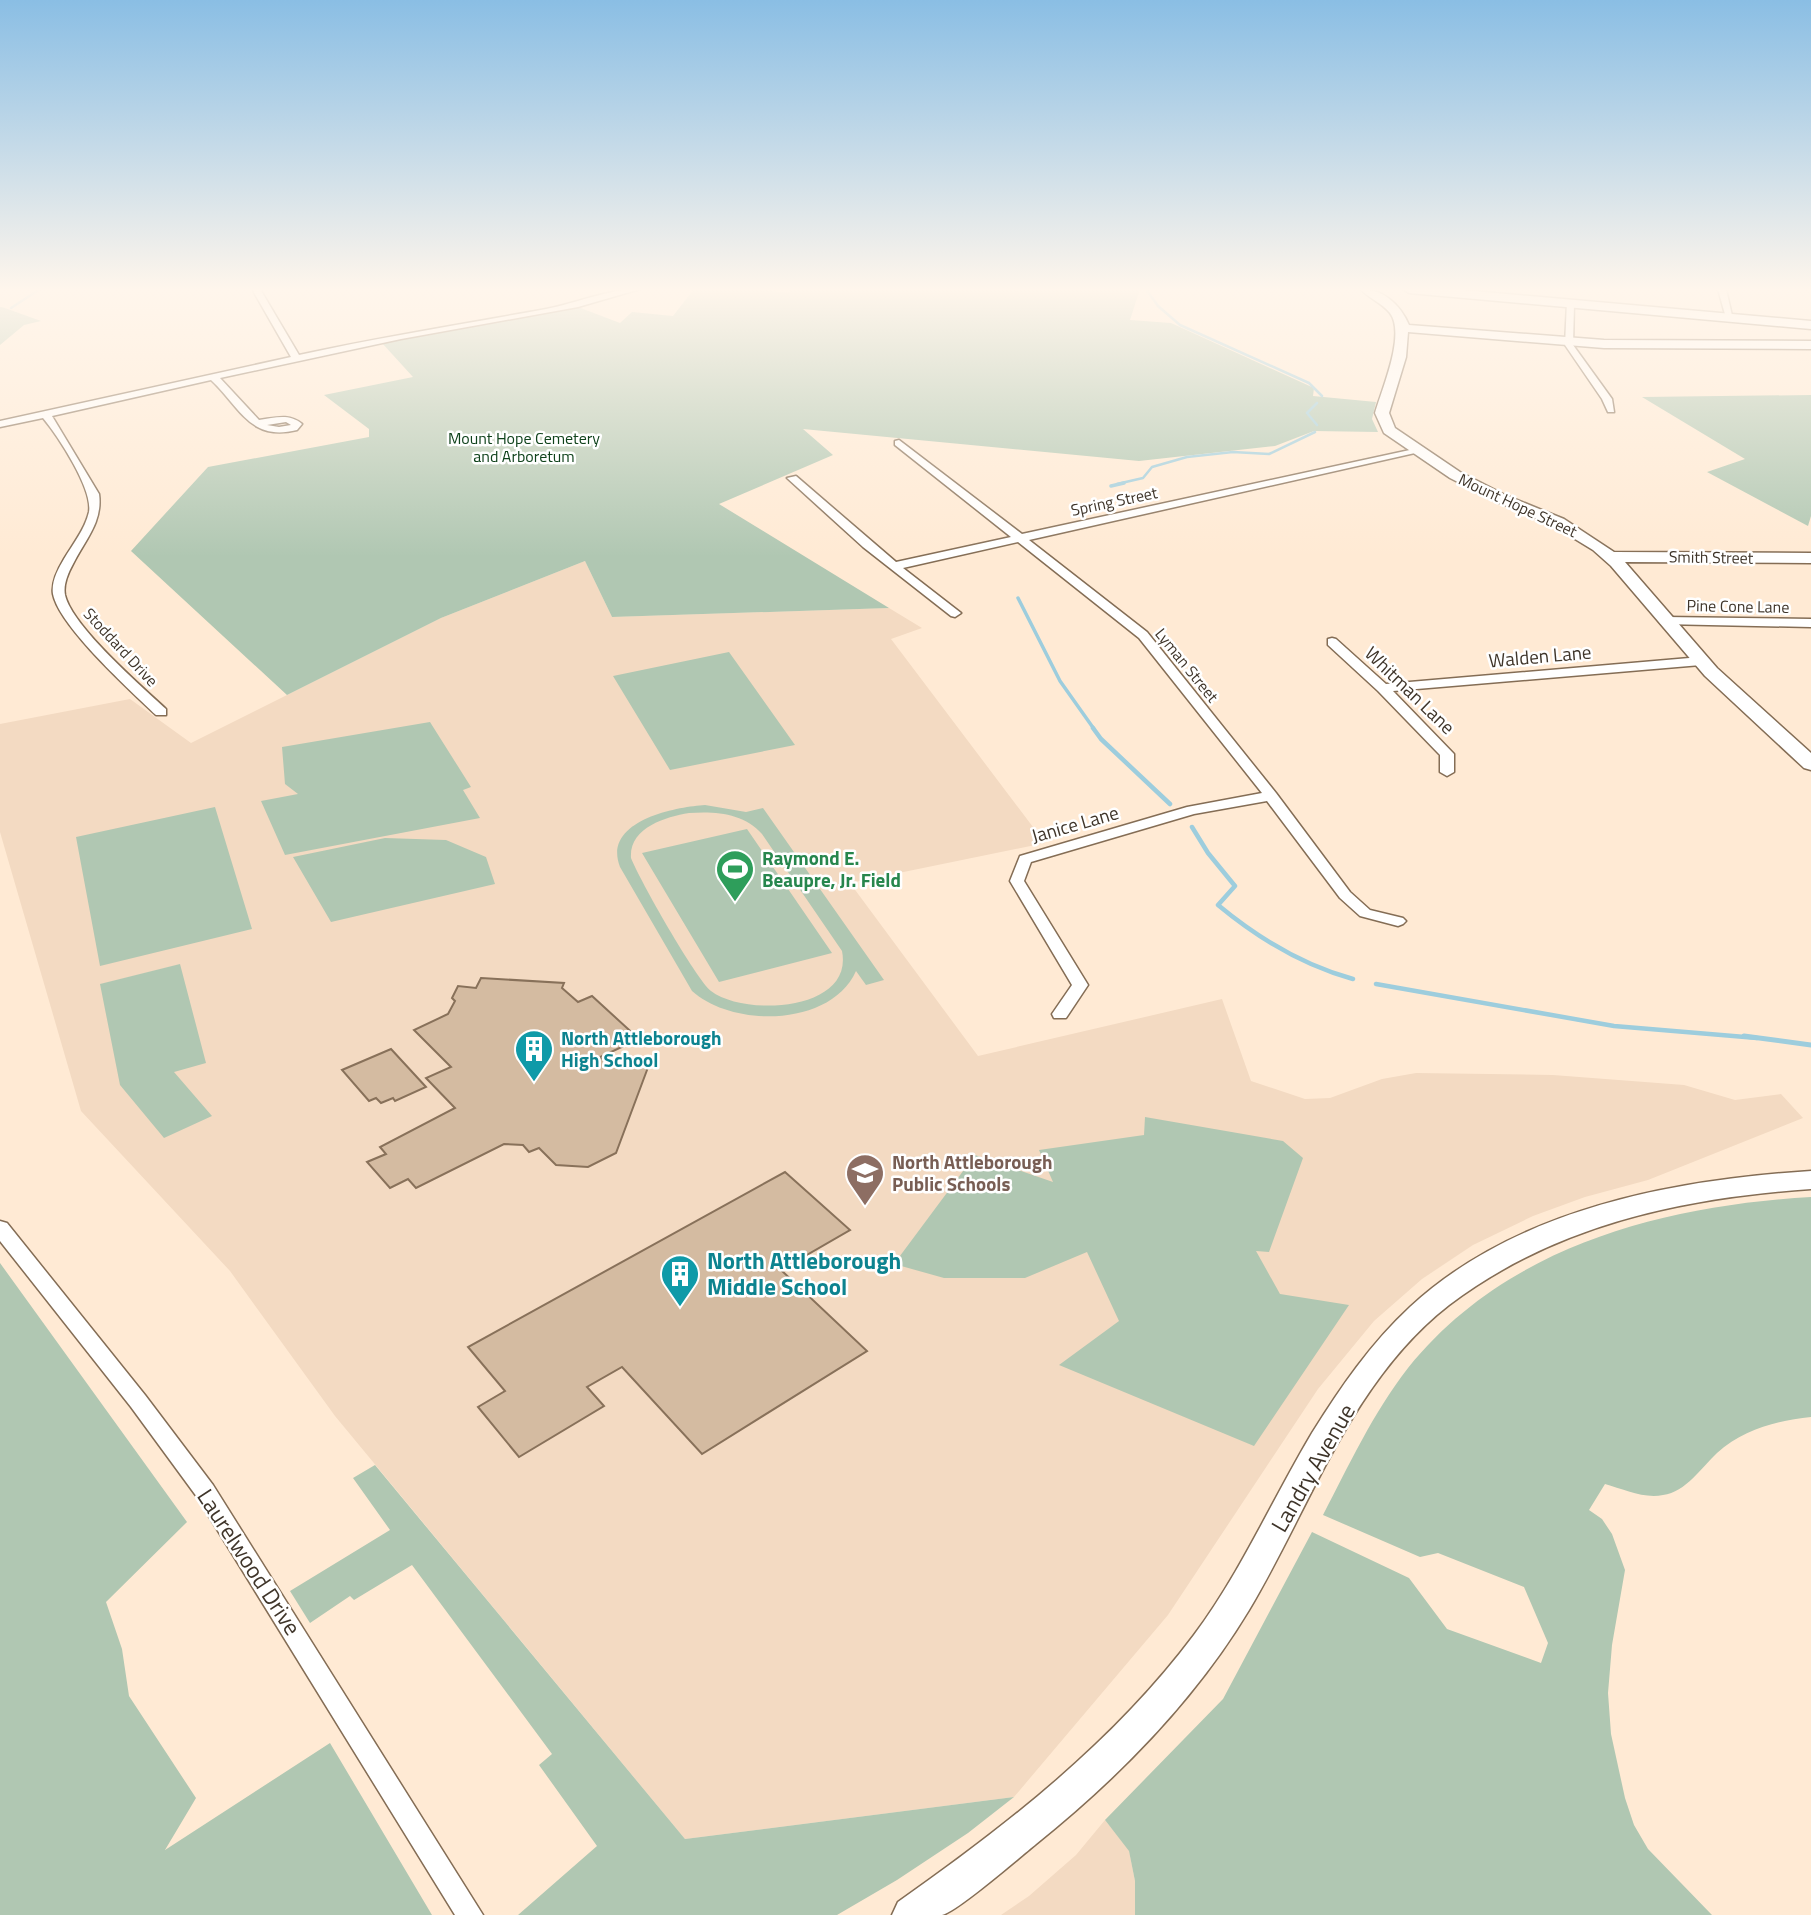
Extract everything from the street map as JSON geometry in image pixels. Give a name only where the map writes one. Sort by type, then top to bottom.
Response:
[{"type":"street","points":[[0,424],[212,378]]},
{"type":"street","points":[[214,378],[236,406],[257,423]]},
{"type":"street","name":"Mount Hope Street","points":[[1393,378],[1382,413],[1389,430],[1415,450],[1476,487],[1580,533],[1611,557],[1701,661],[1811,764]]},
{"type":"street","points":[[1592,378],[1607,399],[1611,410]]},
{"type":"street","name":"Stoddard Drive","points":[[46,415],[56,427],[94,494],[96,506],[90,525],[59,580],[63,606],[98,648],[161,712]]},
{"type":"street","name":"Lyman Street","points":[[899,443],[1143,635],[1271,796],[1345,895],[1365,913],[1398,921]]},
{"type":"street","name":"Spring Street","points":[[895,566],[1415,450]]},
{"type":"street","points":[[792,478],[867,545],[955,613]]},
{"type":"street","name":"Smith Street","points":[[1611,557],[1811,558]]},
{"type":"street","name":"Pine Cone Lane","points":[[1665,621],[1811,623]]},
{"type":"street","name":"Whitman Lane","points":[[1332,642],[1383,688],[1447,754],[1447,772]]},
{"type":"street","name":"Walden Lane","points":[[1383,688],[1701,661]]},
{"type":"street","name":"Janice Lane","points":[[1060,1014],[1080,985],[1017,881],[1025,859],[1192,810],[1271,796]]},
{"type":"street","name":"Landry Avenue","points":[[911,1915],[992,1857],[1074,1790],[1129,1736],[1204,1649],[1261,1559],[1323,1443],[1350,1401],[1394,1343],[1438,1300],[1517,1250],[1591,1217],[1681,1193],[1811,1180]]},
{"type":"street","name":"Laurelwood Drive","points":[[0,1228],[138,1401],[205,1491],[470,1915]]},
{"type":"shaded area","name":"North Attleborough Public Schools","points":[[585,561],[612,617],[889,608],[922,628],[891,639],[1045,843],[850,883],[978,1056],[1222,999],[1251,1081],[1305,1099],[1330,1098],[1382,1079],[1416,1073],[1553,1075],[1684,1085],[1735,1100],[1781,1094],[1803,1118],[1648,1180],[1585,1197],[1533,1216],[1473,1245],[1422,1279],[1374,1321],[1318,1389],[1168,1615],[1014,1797],[685,1839],[335,1416],[230,1271],[81,1111],[0,832],[0,724],[130,699],[191,743],[441,618]]},
{"type":"shaded area","points":[[1105,1820],[1129,1850],[1135,1881],[1135,1915],[1001,1915],[1029,1896],[1076,1855]]},
{"type":"green space","name":"Mount Hope Cemetery and Arboretum","points":[[406,378],[1293,378],[1314,388],[1313,396],[1376,402],[1372,419],[1378,432],[1314,431],[1275,446],[1139,461],[803,429],[833,455],[719,504],[889,608],[612,617],[585,561],[441,618],[287,695],[131,551],[208,467],[369,437],[369,429],[324,395]]},
{"type":"green space","points":[[1811,395],[1811,516],[1808,526],[1707,472],[1745,459],[1642,397]]},
{"type":"green space","points":[[729,652],[795,745],[670,770],[613,676]]},
{"type":"green space","points":[[430,722],[471,787],[463,790],[480,818],[285,855],[261,801],[298,794],[285,784],[282,747]]},
{"type":"green space","points":[[705,805],[746,812],[763,808],[884,980],[866,985],[856,971],[843,989],[826,1003],[804,1012],[780,1016],[755,1016],[731,1011],[710,1003],[692,991],[620,867],[617,851],[621,838],[644,820],[660,813]],"holes":[[[699,812],[738,818],[762,834],[842,951],[841,971],[831,986],[815,997],[771,1006],[727,999],[711,991],[704,983],[668,928],[631,858],[636,839],[650,826],[670,818]]]},
{"type":"green space","points":[[215,807],[252,929],[100,966],[76,837]]},
{"type":"green space","name":"Raymond E. Beaupre, Jr. Field","points":[[747,829],[832,953],[719,982],[642,853]]},
{"type":"green space","points":[[385,838],[446,840],[486,857],[495,884],[331,922],[293,857]]},
{"type":"green space","points":[[180,964],[206,1063],[174,1072],[212,1116],[164,1138],[120,1085],[100,984]]},
{"type":"green space","points":[[1145,1117],[1283,1141],[1303,1158],[1269,1252],[1256,1251],[1280,1294],[1349,1305],[1254,1446],[1059,1365],[1119,1321],[1087,1252],[1025,1278],[944,1278],[894,1264],[975,1155],[1053,1182],[1039,1150],[1144,1135]]},
{"type":"green space","points":[[1811,1197],[1811,1417],[1785,1421],[1749,1432],[1727,1445],[1686,1484],[1671,1493],[1648,1496],[1605,1484],[1589,1510],[1602,1519],[1612,1534],[1625,1570],[1612,1645],[1608,1693],[1611,1734],[1625,1798],[1634,1825],[1648,1849],[1712,1915],[1135,1915],[1135,1881],[1129,1851],[1105,1820],[1223,1699],[1312,1532],[1409,1578],[1447,1629],[1541,1663],[1548,1643],[1524,1587],[1438,1553],[1420,1557],[1323,1515],[1384,1403],[1408,1368],[1447,1326],[1491,1291],[1539,1263],[1590,1240],[1699,1210]]},
{"type":"green space","points":[[0,1263],[187,1522],[106,1602],[122,1649],[129,1696],[196,1798],[165,1850],[330,1743],[432,1915],[0,1915]]},
{"type":"green space","points":[[375,1465],[685,1839],[1014,1797],[968,1833],[897,1880],[837,1915],[518,1915],[597,1846],[539,1765],[552,1754],[412,1565],[354,1600],[350,1596],[310,1623],[290,1591],[390,1530],[353,1478]]},
{"type":"building","name":"North Attleborough High School","points":[[481,978],[564,983],[562,988],[578,1002],[592,996],[639,1039],[598,1058],[650,1062],[616,1153],[588,1167],[556,1165],[539,1148],[529,1152],[523,1145],[504,1144],[416,1188],[408,1179],[390,1188],[367,1162],[386,1154],[380,1147],[455,1108],[426,1078],[451,1067],[414,1030],[448,1014],[455,1001],[452,998],[458,986],[476,988]]},
{"type":"building","points":[[391,1049],[426,1087],[395,1101],[393,1098],[381,1103],[376,1098],[369,1101],[342,1070]]},
{"type":"building","name":"North Attleborough Middle School","points":[[785,1172],[850,1230],[781,1270],[867,1351],[702,1454],[622,1367],[587,1387],[604,1406],[519,1457],[478,1407],[505,1391],[468,1347]]},
{"type":"waterway","points":[[1299,378],[1309,383],[1322,396]]},
{"type":"waterway","points":[[1317,403],[1307,413],[1317,425]]},
{"type":"waterway","points":[[1117,484],[1143,478],[1152,467],[1187,457],[1233,452],[1269,454],[1315,432]]},
{"type":"waterway","points":[[1111,486],[1124,483]]},
{"type":"waterway","points":[[1018,598],[1060,681],[1094,729]]},
{"type":"waterway","points":[[1093,728],[1101,739],[1170,804]]},
{"type":"waterway","points":[[1192,827],[1208,853],[1235,886],[1218,905],[1282,950],[1353,979]]},
{"type":"waterway","points":[[1376,984],[1614,1026],[1757,1038]]},
{"type":"waterway","points":[[1744,1036],[1811,1045]]},
{"type":"place","name":"Raymond E. Beaupre, Jr. Field","points":[[735,903]]},
{"type":"place","name":"North Attleborough High School","points":[[534,1083]]},
{"type":"place","name":"North Attleborough Public Schools","points":[[865,1207]]},
{"type":"place","name":"North Attleborough Middle School","points":[[680,1308]]}]
